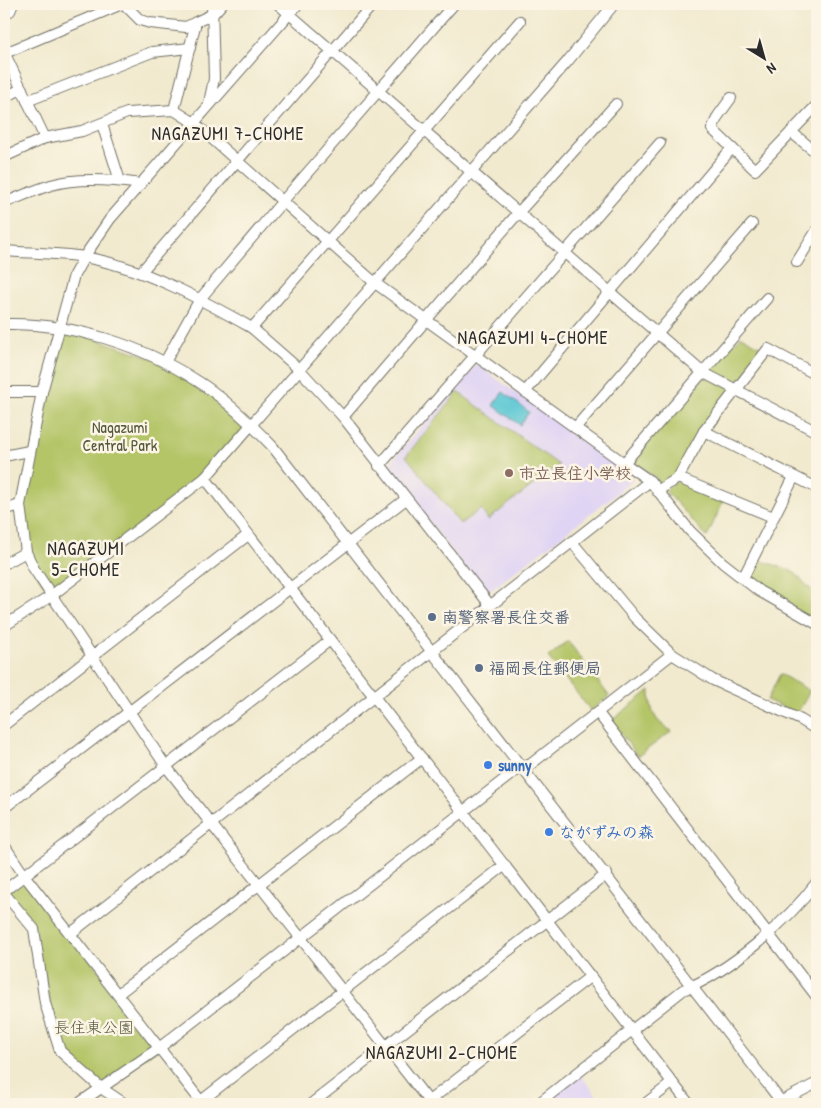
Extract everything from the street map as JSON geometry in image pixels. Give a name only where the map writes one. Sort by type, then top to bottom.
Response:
[{"type":"street","points":[[4,14],[10,11],[14,4]]},
{"type":"street","points":[[46,138],[4,52],[123,4],[140,20],[186,27],[222,4]]},
{"type":"street","points":[[278,4],[611,291],[702,372],[817,432]]},
{"type":"street","points":[[298,4],[110,219],[74,275],[42,392],[29,451],[20,505],[26,552],[51,596],[165,765],[428,1103],[591,976]]},
{"type":"street","points":[[141,272],[373,4]]},
{"type":"street","points":[[164,362],[200,299],[454,4]]},
{"type":"street","points":[[4,626],[51,596],[205,478],[614,4]]},
{"type":"street","points":[[209,104],[214,79],[212,9]]},
{"type":"street","points":[[252,328],[520,21]]},
{"type":"street","points":[[174,110],[196,22]]},
{"type":"street","points":[[28,101],[152,52],[190,48]]},
{"type":"street","points":[[214,79],[224,88]]},
{"type":"street","points":[[4,97],[22,88]]},
{"type":"street","points":[[731,98],[718,116],[712,129],[755,170],[817,106]]},
{"type":"street","points":[[343,417],[519,212],[616,104]]},
{"type":"street","points":[[4,157],[46,138],[82,131],[127,113],[174,110],[193,122],[375,283],[650,481],[690,531],[759,591],[817,624]]},
{"type":"street","points":[[102,124],[120,181]]},
{"type":"street","points":[[792,132],[817,153]]},
{"type":"street","points":[[379,466],[660,143]]},
{"type":"street","points":[[524,392],[732,148]]},
{"type":"street","points":[[4,203],[53,184],[82,181],[120,181],[140,184]]},
{"type":"street","points":[[575,428],[656,332],[752,224]]},
{"type":"street","points":[[797,262],[817,230]]},
{"type":"street","points":[[806,248],[817,252]]},
{"type":"street","points":[[4,251],[84,257],[141,272],[200,299],[252,328],[300,370],[343,417],[379,466],[490,605]]},
{"type":"street","points":[[624,463],[767,298]]},
{"type":"street","points":[[4,312],[5,324],[59,327],[113,342],[164,362],[200,382],[252,425],[273,447],[431,652],[607,874],[780,1103],[817,1083]]},
{"type":"street","points":[[657,492],[678,478],[704,431],[768,349],[817,376]]},
{"type":"street","points":[[4,392],[42,392]]},
{"type":"street","points":[[704,431],[817,488]]},
{"type":"street","points":[[4,456],[29,451]]},
{"type":"street","points":[[743,578],[794,477]]},
{"type":"street","points":[[205,478],[689,1104]]},
{"type":"street","points":[[678,478],[773,517]]},
{"type":"street","points":[[70,934],[650,481]]},
{"type":"street","points":[[4,808],[406,499]]},
{"type":"street","points":[[4,510],[20,505]]},
{"type":"street","points":[[4,725],[248,535]]},
{"type":"street","points":[[572,542],[635,618],[672,654],[713,680],[801,720],[817,730]]},
{"type":"street","points":[[4,564],[26,552]]},
{"type":"street","points":[[125,1104],[102,1088],[60,1051],[44,1003],[34,929],[4,892],[165,765],[330,640]]},
{"type":"street","points":[[78,1104],[159,1048],[464,811],[531,764],[672,654]]},
{"type":"street","points":[[598,713],[770,933],[817,997]]},
{"type":"street","points":[[118,994],[422,758]]},
{"type":"street","points":[[4,845],[24,875],[202,1103],[342,991],[505,865]]},
{"type":"street","points":[[311,1104],[607,874]]},
{"type":"street","points":[[538,1104],[683,990],[700,985],[770,933],[799,905],[817,882]]},
{"type":"street","points":[[645,1104],[672,1083]]},
{"type":"shaded area","name":"市立長住小学校","points":[[477,364],[634,480],[485,595],[387,466]]},
{"type":"shaded area","points":[[580,1074],[598,1097],[596,1099],[600,1104],[542,1104]]},
{"type":"green space","name":"Nagazumi Central Park","points":[[59,327],[165,362],[252,425],[205,478],[51,596],[34,569],[20,505]]},
{"type":"green space","points":[[741,336],[763,348],[677,477],[660,486],[657,479],[630,459]]},
{"type":"green space","points":[[458,392],[559,465],[488,520],[481,509],[460,524],[406,456]]},
{"type":"green space","points":[[678,481],[724,499],[707,537],[665,490]]},
{"type":"green space","points":[[753,558],[793,571],[817,596],[817,624],[743,578]]},
{"type":"green space","points":[[568,641],[609,696],[591,711],[548,657]]},
{"type":"green space","points":[[780,674],[810,691],[797,714],[767,700]]},
{"type":"green space","points":[[650,690],[654,715],[661,724],[672,731],[638,756],[611,721]]},
{"type":"green space","name":"長住東公園","points":[[24,875],[159,1048],[101,1088],[60,1051],[34,929],[4,893]]},
{"type":"water","points":[[503,392],[529,412],[520,425],[493,405]]},
{"type":"place","name":"市立長住小学校","points":[[509,473]]},
{"type":"place","name":"南警察署長住交番","points":[[432,617]]},
{"type":"place","name":"福岡長住郵便局","points":[[479,668]]},
{"type":"place","name":"sunny","points":[[488,765]]},
{"type":"place","name":"ながずみの森","points":[[549,832]]},
{"type":"district","name":"NAGAZUMI 7-CHOME","points":[[228,133]]},
{"type":"district","name":"NAGAZUMI 4-CHOME","points":[[533,337]]},
{"type":"district","name":"NAGAZUMI 5-CHOME","points":[[86,558]]},
{"type":"district","name":"NAGAZUMI 2-CHOME","points":[[442,1052]]}]
